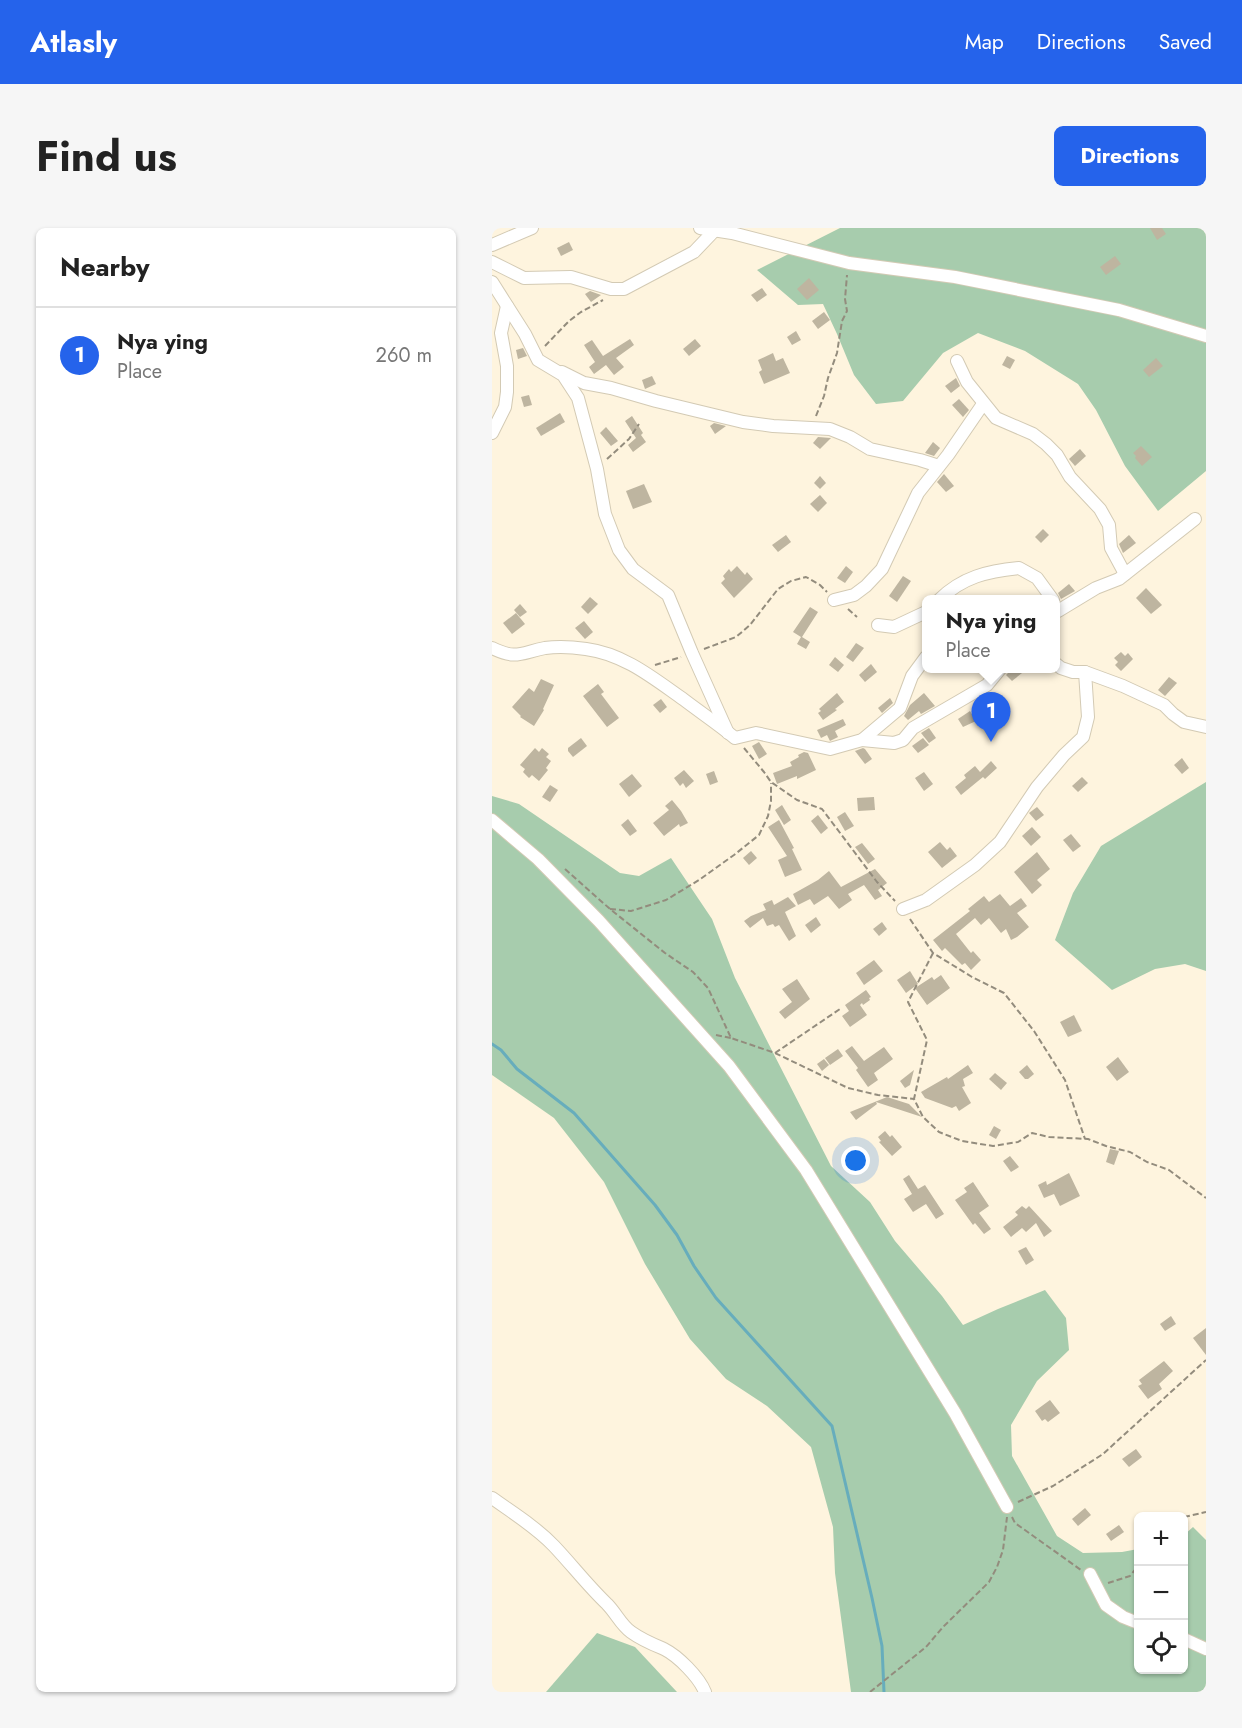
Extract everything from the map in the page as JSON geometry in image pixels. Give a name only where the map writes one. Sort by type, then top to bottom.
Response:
[{"type":"street","points":[[492,244],[532,228]]},
{"type":"street","points":[[700,228],[732,233],[849,263],[955,276],[1119,310],[1206,336]]},
{"type":"street","points":[[732,233],[750,228]]},
{"type":"street","points":[[492,262],[524,278],[571,277],[611,289],[624,289],[694,252],[714,231]]},
{"type":"street","points":[[492,282],[541,363],[584,383],[610,387],[656,401],[743,422],[830,429],[870,449],[939,466]]},
{"type":"street","points":[[492,433],[505,406],[507,392],[507,366],[501,333],[507,306]]},
{"type":"street","points":[[957,361],[967,382],[996,418],[1033,434],[1057,455],[1071,477],[1100,509],[1108,525],[1111,549],[1125,574]]},
{"type":"street","points":[[556,370],[568,382],[578,398],[597,469],[605,514],[619,550],[633,569],[668,595],[692,653],[731,735]]},
{"type":"street","points":[[834,600],[854,595],[867,586],[882,569],[918,494],[983,404]]},
{"type":"street","points":[[1060,606],[1119,579],[1195,519]]},
{"type":"street","points":[[951,595],[961,582],[1004,569],[1020,568],[1037,578],[1048,595]]},
{"type":"street","points":[[878,626],[894,627],[922,614]]},
{"type":"street","points":[[492,648],[512,656],[546,648],[587,649],[613,656],[641,669],[731,735],[756,733],[830,749],[862,740],[894,743],[903,740],[913,728],[987,684],[997,673]]},
{"type":"street","points":[[862,740],[900,708],[912,676],[922,663]]},
{"type":"street","points":[[1060,667],[1073,672],[1085,672],[1123,686],[1164,705],[1184,722],[1206,727]]},
{"type":"street","points":[[903,909],[926,900],[975,865],[1000,842],[1037,787],[1083,736],[1088,717],[1085,672]]},
{"type":"street","points":[[492,820],[538,860],[599,921],[729,1066],[806,1170],[955,1413],[1007,1507]]},
{"type":"street","points":[[492,1498],[527,1522],[553,1546],[609,1606],[628,1630],[646,1642],[666,1650],[688,1668],[705,1692]]},
{"type":"street","points":[[1089,1574],[1106,1605],[1134,1621]]},
{"type":"street","points":[[1188,1641],[1206,1649]]},
{"type":"path","points":[[810,428],[824,396],[837,352],[841,323],[847,311],[845,296],[849,263]]},
{"type":"path","points":[[536,356],[569,321],[607,298]]},
{"type":"path","points":[[597,469],[629,438],[639,424]]},
{"type":"path","points":[[641,669],[736,637],[750,625],[778,589],[791,581],[806,577],[820,585],[834,600],[857,617]]},
{"type":"path","points":[[731,735],[771,782],[797,800],[822,809],[877,882],[903,909],[933,953],[1004,993],[1035,1031],[1065,1080],[1085,1139]]},
{"type":"path","points":[[771,782],[768,816],[759,835],[734,855],[666,900],[631,911],[610,909],[693,972],[708,988],[731,1038],[775,1053],[848,1088],[878,1095],[914,1099]]},
{"type":"path","points":[[933,953],[908,1002],[927,1040],[914,1099],[923,1118],[939,1132],[962,1141],[993,1146],[1018,1142],[1032,1133],[1049,1137],[1085,1139],[1130,1152],[1147,1162],[1169,1170],[1206,1198]]},
{"type":"path","points":[[775,1053],[840,1009]]},
{"type":"path","points":[[1007,1507],[1053,1486],[1103,1454],[1206,1360]]},
{"type":"path","points":[[1007,1507],[1015,1523],[1089,1574]]},
{"type":"path","points":[[870,1692],[926,1647],[989,1582],[1003,1550],[1007,1507]]},
{"type":"path","points":[[1188,1516],[1206,1512]]},
{"type":"path","points":[[1108,1584],[1130,1576],[1134,1571]]},
{"type":"green space","points":[[840,228],[1206,228],[1206,471],[1158,511],[1125,466],[1096,410],[1078,384],[1025,351],[978,333],[943,353],[903,401],[876,404],[854,375],[823,304],[798,305],[757,270]]},
{"type":"green space","points":[[1206,782],[1206,971],[1185,964],[1155,969],[1112,990],[1055,940],[1073,893],[1101,846]]},
{"type":"green space","points":[[492,796],[519,804],[620,873],[639,876],[671,858],[712,919],[735,978],[831,1166],[870,1202],[895,1241],[942,1296],[963,1325],[1045,1290],[1066,1318],[1069,1350],[1037,1381],[1011,1425],[1012,1456],[1057,1536],[1083,1553],[1134,1550],[1134,1674],[1188,1674],[1188,1531],[1193,1527],[1206,1540],[1206,1692],[851,1692],[835,1573],[833,1527],[811,1447],[767,1406],[726,1379],[690,1339],[645,1264],[604,1182],[554,1118],[492,1075]]},
{"type":"green space","points":[[597,1633],[635,1647],[677,1692],[546,1692]]},
{"type":"building","points":[[1150,228],[1162,228],[1166,234],[1157,240]]},
{"type":"building","points":[[569,242],[573,250],[561,256],[557,248]]},
{"type":"building","points":[[1115,256],[1121,264],[1106,275],[1100,267]]},
{"type":"building","points":[[809,278],[819,290],[807,300],[797,289]]},
{"type":"building","points":[[762,288],[767,295],[757,302],[751,295]]},
{"type":"building","points":[[590,291],[601,295],[591,302],[585,294]]},
{"type":"building","points":[[824,312],[830,320],[818,329],[812,321]]},
{"type":"building","points":[[796,331],[801,340],[792,345],[787,337]]},
{"type":"building","points":[[630,339],[634,345],[616,358],[624,367],[614,375],[606,365],[594,374],[589,367],[595,362],[584,345],[592,340],[603,356]]},
{"type":"building","points":[[695,339],[701,346],[689,356],[683,349]]},
{"type":"building","points":[[523,348],[527,356],[518,359],[516,350]]},
{"type":"building","points":[[773,353],[776,361],[783,358],[790,373],[764,384],[759,372],[762,370],[758,360]]},
{"type":"building","points":[[1007,356],[1015,360],[1010,369],[1002,365]]},
{"type":"building","points":[[1156,358],[1163,366],[1149,377],[1143,370]]},
{"type":"building","points":[[652,376],[656,384],[645,389],[642,380]]},
{"type":"building","points":[[956,378],[960,386],[951,393],[945,386]]},
{"type":"building","points":[[529,395],[532,405],[524,407],[521,397]]},
{"type":"building","points":[[959,399],[969,410],[963,417],[952,405]]},
{"type":"building","points":[[560,413],[565,422],[541,436],[536,428]]},
{"type":"building","points":[[632,416],[646,442],[633,452],[628,445],[636,438],[625,421]]},
{"type":"building","points":[[714,423],[726,426],[715,434],[710,426]]},
{"type":"building","points":[[606,427],[618,441],[611,446],[600,433]]},
{"type":"building","points":[[818,437],[831,438],[820,449],[813,443]]},
{"type":"building","points":[[933,442],[940,448],[934,456],[925,453]]},
{"type":"building","points":[[1141,446],[1152,457],[1142,466],[1133,453]]},
{"type":"building","points":[[1080,449],[1086,456],[1075,466],[1069,459]]},
{"type":"building","points":[[944,474],[954,486],[946,492],[937,482]]},
{"type":"building","points":[[820,476],[826,483],[820,489],[814,483]]},
{"type":"building","points":[[644,484],[652,502],[633,509],[626,491]]},
{"type":"building","points":[[820,495],[827,503],[818,512],[810,504]]},
{"type":"building","points":[[1043,529],[1049,535],[1041,543],[1035,537]]},
{"type":"building","points":[[786,535],[791,542],[778,552],[772,545]]},
{"type":"building","points":[[1129,535],[1136,543],[1123,553],[1119,544]]},
{"type":"building","points":[[737,566],[745,575],[747,572],[753,579],[734,598],[721,583],[729,569],[731,572]]},
{"type":"building","points":[[846,566],[853,572],[845,583],[837,578]]},
{"type":"building","points":[[903,576],[911,581],[897,602],[889,596]]},
{"type":"building","points":[[1069,584],[1075,591],[1061,599],[1058,593]]},
{"type":"building","points":[[1146,588],[1162,605],[1151,614],[1136,598]]},
{"type":"building","points":[[590,597],[598,604],[588,614],[581,607]]},
{"type":"building","points":[[520,604],[527,612],[520,617],[514,610]]},
{"type":"building","points":[[810,607],[818,612],[802,637],[810,642],[806,649],[797,644],[801,637],[793,632]]},
{"type":"building","points":[[516,613],[525,624],[512,634],[503,623]]},
{"type":"building","points":[[584,621],[593,632],[585,639],[575,628]]},
{"type":"building","points":[[856,643],[864,648],[853,662],[846,657]]},
{"type":"building","points":[[1121,652],[1125,656],[1128,653],[1133,659],[1121,671],[1115,665],[1118,662],[1114,658]]},
{"type":"building","points":[[835,657],[844,665],[838,672],[829,665]]},
{"type":"building","points":[[871,664],[877,672],[865,682],[859,675]]},
{"type":"building","points":[[1008,673],[1022,673],[1012,681],[1006,675]]},
{"type":"building","points":[[1169,677],[1177,683],[1165,696],[1158,690]]},
{"type":"building","points":[[541,679],[554,685],[544,710],[534,726],[520,717],[512,707],[529,688],[534,692]]},
{"type":"building","points":[[598,684],[604,692],[601,694],[619,718],[607,727],[583,696]]},
{"type":"building","points":[[837,693],[844,702],[823,720],[818,713],[821,711],[819,709]]},
{"type":"building","points":[[924,693],[935,706],[921,714],[919,711],[908,720],[904,716],[910,705]]},
{"type":"building","points":[[890,698],[893,703],[882,713],[878,708]]},
{"type":"building","points":[[661,699],[667,707],[660,713],[653,705]]},
{"type":"building","points":[[970,711],[976,721],[963,727],[958,719]]},
{"type":"building","points":[[843,719],[846,725],[835,731],[838,737],[830,741],[827,735],[821,738],[817,730]]},
{"type":"building","points":[[929,728],[936,738],[929,743],[921,733]]},
{"type":"building","points":[[581,738],[587,746],[573,757],[568,748]]},
{"type":"building","points":[[923,738],[929,745],[918,753],[912,746]]},
{"type":"building","points":[[759,742],[767,754],[759,759],[752,746]]},
{"type":"building","points":[[535,748],[539,752],[542,748],[549,754],[546,757],[551,761],[546,768],[548,770],[539,781],[532,775],[529,778],[523,772],[525,769],[520,765]]},
{"type":"building","points":[[863,748],[872,759],[865,764],[855,751]]},
{"type":"building","points":[[804,752],[808,753],[816,770],[797,779],[797,776],[777,784],[773,773],[792,766],[790,762]]},
{"type":"building","points":[[1182,758],[1189,768],[1182,774],[1174,765]]},
{"type":"building","points":[[991,761],[997,768],[961,795],[955,787],[966,778],[964,775],[975,766],[980,772]]},
{"type":"building","points":[[684,770],[694,781],[686,788],[683,783],[680,786],[674,778]]},
{"type":"building","points":[[714,771],[718,782],[710,785],[706,774]]},
{"type":"building","points":[[924,772],[933,784],[924,791],[915,778]]},
{"type":"building","points":[[632,774],[642,786],[629,797],[619,784]]},
{"type":"building","points":[[1082,777],[1088,783],[1078,792],[1072,786]]},
{"type":"building","points":[[550,785],[558,790],[550,802],[542,797]]},
{"type":"building","points":[[874,797],[875,810],[858,811],[857,798]]},
{"type":"building","points":[[672,800],[688,823],[680,827],[679,824],[664,836],[653,823],[669,810],[665,806]]},
{"type":"building","points":[[782,805],[791,820],[784,825],[775,810]]},
{"type":"building","points":[[1037,807],[1044,815],[1036,821],[1029,813]]},
{"type":"building","points":[[845,812],[854,826],[845,831],[837,817]]},
{"type":"building","points":[[818,815],[828,828],[821,834],[811,821]]},
{"type":"building","points":[[628,819],[637,831],[630,836],[621,825]]},
{"type":"building","points":[[779,820],[794,848],[792,849],[802,870],[785,877],[778,860],[787,856],[768,827]]},
{"type":"building","points":[[1032,827],[1041,837],[1031,846],[1022,836]]},
{"type":"building","points":[[1071,834],[1081,846],[1073,852],[1063,840]]},
{"type":"building","points":[[940,842],[947,850],[950,847],[957,856],[942,868],[928,852]]},
{"type":"building","points":[[862,843],[875,859],[868,864],[855,847]]},
{"type":"building","points":[[751,851],[757,858],[749,865],[743,858]]},
{"type":"building","points":[[1037,852],[1050,869],[1037,880],[1042,885],[1032,894],[1014,872]]},
{"type":"building","points":[[875,869],[887,883],[878,890],[882,896],[875,900],[864,885],[848,894],[852,900],[839,909],[828,896],[814,905],[810,899],[798,905],[793,894],[829,871],[841,887]]},
{"type":"building","points":[[1000,894],[1010,906],[1021,898],[1027,906],[1017,913],[1029,927],[1011,940],[1006,929],[1001,933],[989,918],[981,925],[975,918],[956,934],[971,953],[973,951],[981,960],[971,970],[965,963],[962,965],[945,948],[942,951],[933,940],[970,911],[968,909],[984,896],[989,902]]},
{"type":"building","points":[[788,897],[796,906],[785,912],[796,936],[789,941],[779,925],[767,926],[763,918],[750,928],[744,921],[766,910],[763,904],[772,900],[774,905]]},
{"type":"building","points":[[816,917],[821,925],[811,933],[805,925]]},
{"type":"building","points":[[882,922],[887,929],[879,936],[873,929]]},
{"type":"building","points":[[874,960],[883,971],[864,985],[856,973]]},
{"type":"building","points":[[910,971],[918,984],[906,993],[897,980]]},
{"type":"building","points":[[941,975],[950,988],[927,1005],[915,988],[932,977],[934,980]]},
{"type":"building","points":[[797,979],[810,999],[785,1019],[779,1012],[792,1002],[782,989]]},
{"type":"building","points":[[866,990],[871,997],[870,1000],[860,1005],[867,1015],[850,1027],[842,1016],[849,1011],[845,1005]]},
{"type":"building","points":[[1074,1015],[1082,1031],[1068,1037],[1060,1022]]},
{"type":"building","points":[[852,1046],[864,1061],[884,1047],[893,1059],[874,1073],[878,1080],[868,1087],[856,1070],[858,1068],[845,1051]]},
{"type":"building","points":[[838,1049],[843,1056],[830,1065],[825,1058]]},
{"type":"building","points":[[1118,1057],[1129,1072],[1117,1081],[1106,1067]]},
{"type":"building","points":[[824,1059],[829,1065],[822,1071],[817,1064]]},
{"type":"building","points":[[968,1065],[973,1073],[963,1079],[965,1086],[962,1087],[971,1103],[959,1111],[956,1106],[952,1108],[925,1098],[921,1092],[947,1077],[948,1079]]},
{"type":"building","points":[[1027,1065],[1034,1074],[1025,1079],[1019,1072]]},
{"type":"building","points":[[914,1070],[910,1085],[905,1088],[900,1081]]},
{"type":"building","points":[[995,1073],[1007,1083],[1001,1090],[989,1079]]},
{"type":"building","points":[[887,1097],[909,1104],[922,1117],[876,1102],[877,1104],[856,1120],[850,1112]]},
{"type":"building","points":[[994,1126],[1001,1130],[996,1139],[989,1135]]},
{"type":"building","points":[[885,1131],[890,1137],[892,1135],[902,1147],[892,1156],[879,1142],[881,1141],[878,1137]]},
{"type":"building","points":[[1110,1149],[1119,1151],[1114,1165],[1106,1162]]},
{"type":"building","points":[[1010,1156],[1019,1167],[1011,1172],[1003,1161]]},
{"type":"building","points":[[1069,1173],[1080,1196],[1060,1206],[1054,1194],[1044,1198],[1038,1185],[1046,1181],[1047,1185]]},
{"type":"building","points":[[909,1175],[918,1189],[925,1185],[944,1214],[936,1219],[926,1204],[913,1212],[904,1199],[912,1194],[903,1179]]},
{"type":"building","points":[[973,1182],[989,1206],[979,1213],[991,1229],[984,1234],[975,1223],[973,1225],[955,1200],[967,1192],[964,1188]]},
{"type":"building","points":[[1022,1206],[1026,1209],[1029,1206],[1052,1231],[1044,1237],[1036,1223],[1026,1232],[1022,1228],[1011,1237],[1003,1227],[1018,1215],[1015,1212]]},
{"type":"building","points":[[1026,1247],[1034,1260],[1026,1265],[1018,1251]]},
{"type":"building","points":[[1171,1316],[1176,1324],[1165,1331],[1160,1324]]},
{"type":"building","points":[[1206,1328],[1206,1355],[1193,1338]]},
{"type":"building","points":[[1164,1361],[1173,1371],[1159,1384],[1162,1389],[1148,1399],[1138,1386],[1142,1384],[1139,1380]]},
{"type":"building","points":[[1050,1400],[1060,1413],[1048,1422],[1045,1419],[1042,1421],[1035,1411]]},
{"type":"building","points":[[1136,1449],[1142,1457],[1129,1467],[1122,1459]]},
{"type":"building","points":[[1085,1508],[1091,1515],[1078,1526],[1072,1519]]},
{"type":"building","points":[[1119,1525],[1124,1532],[1111,1541],[1106,1534]]},
{"type":"waterway","points":[[492,1044],[501,1050],[517,1069],[574,1113],[655,1205],[677,1235],[694,1266],[716,1298],[832,1426],[882,1646],[884,1692]]},
{"type":"place","name":"Nya ying","points":[[991,742]]}]
